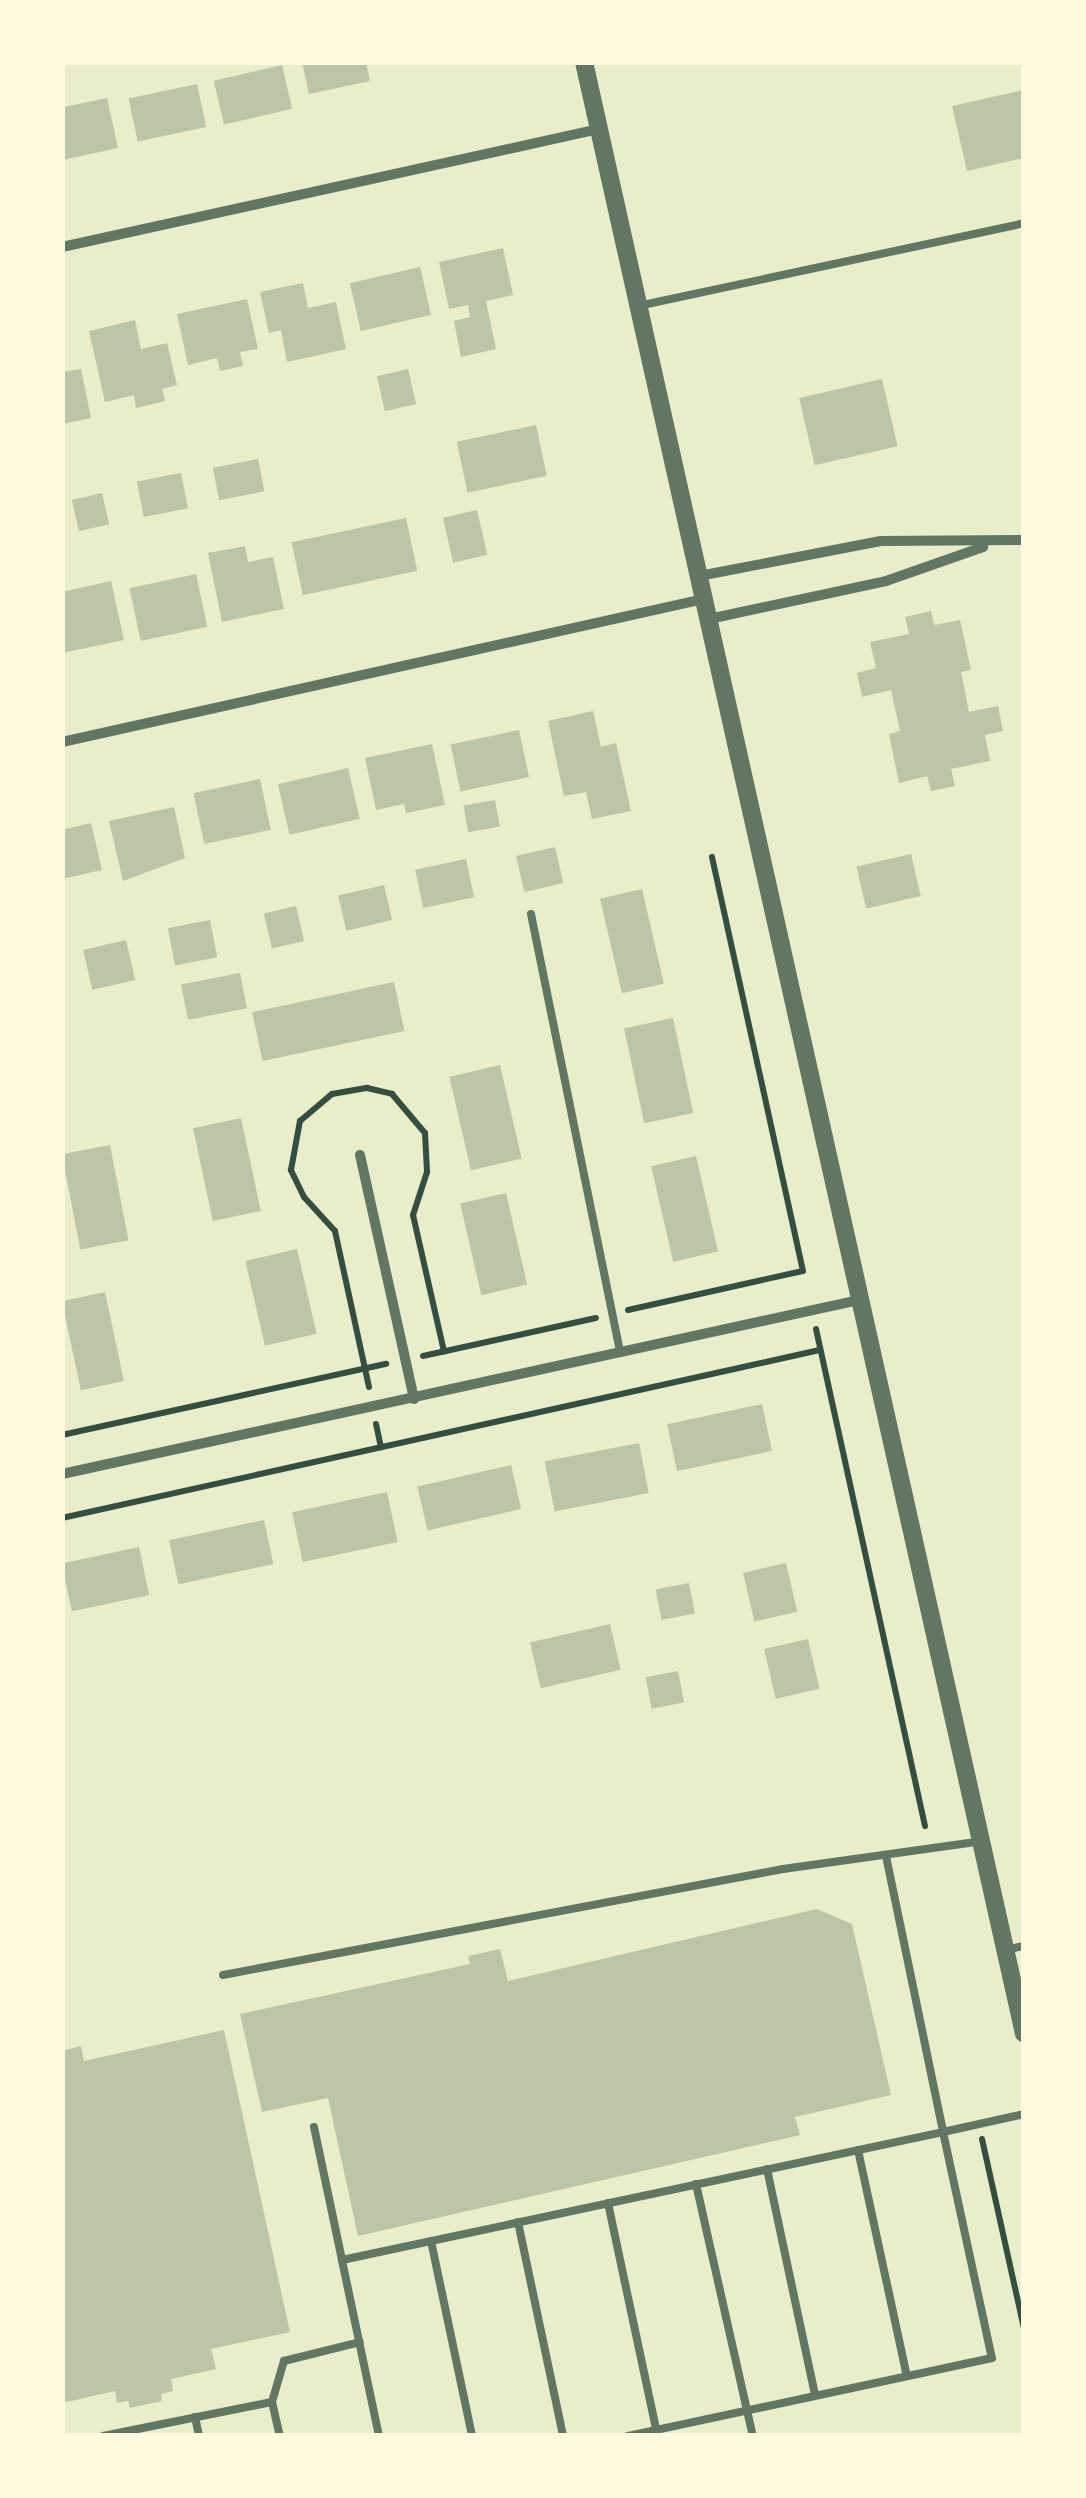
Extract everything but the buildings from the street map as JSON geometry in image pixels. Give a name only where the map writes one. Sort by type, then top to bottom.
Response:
[{"type":"street","points":[[584,62],[984,1840],[1015,1948],[1023,2030]]},
{"type":"street","points":[[62,247],[598,128]]},
{"type":"street","points":[[699,576],[881,541],[992,544],[1024,540]]},
{"type":"street","points":[[709,619],[886,582],[992,544]]},
{"type":"street","points":[[62,742],[704,600]]},
{"type":"street","points":[[360,1154],[414,1399]]},
{"type":"street","points":[[62,1474],[864,1299]]},
{"type":"lane","points":[[638,306],[1024,223]]},
{"type":"lane","points":[[531,914],[620,1353]]},
{"type":"lane","points":[[223,1975],[782,1868],[984,1840]]},
{"type":"lane","points":[[627,2436],[992,2358],[886,1856]]},
{"type":"lane","points":[[342,2260],[1024,2114]]},
{"type":"lane","points":[[314,2127],[380,2436]]},
{"type":"lane","points":[[858,2150],[907,2376]]},
{"type":"lane","points":[[767,2169],[815,2395]]},
{"type":"lane","points":[[696,2184],[752,2436]]},
{"type":"lane","points":[[608,2203],[656,2429]]},
{"type":"lane","points":[[518,2222],[563,2436]]},
{"type":"lane","points":[[431,2241],[472,2436]]},
{"type":"lane","points":[[280,2436],[272,2402],[284,2361],[360,2342]]},
{"type":"lane","points":[[103,2436],[272,2402]]},
{"type":"lane","points":[[195,2417],[199,2436]]},
{"type":"path","points":[[712,857],[924,1826]]},
{"type":"path","points":[[62,1435],[803,1271]]},
{"type":"path","points":[[62,1518],[820,1350]]},
{"type":"path","points":[[979,2124],[1024,2328]]}]
